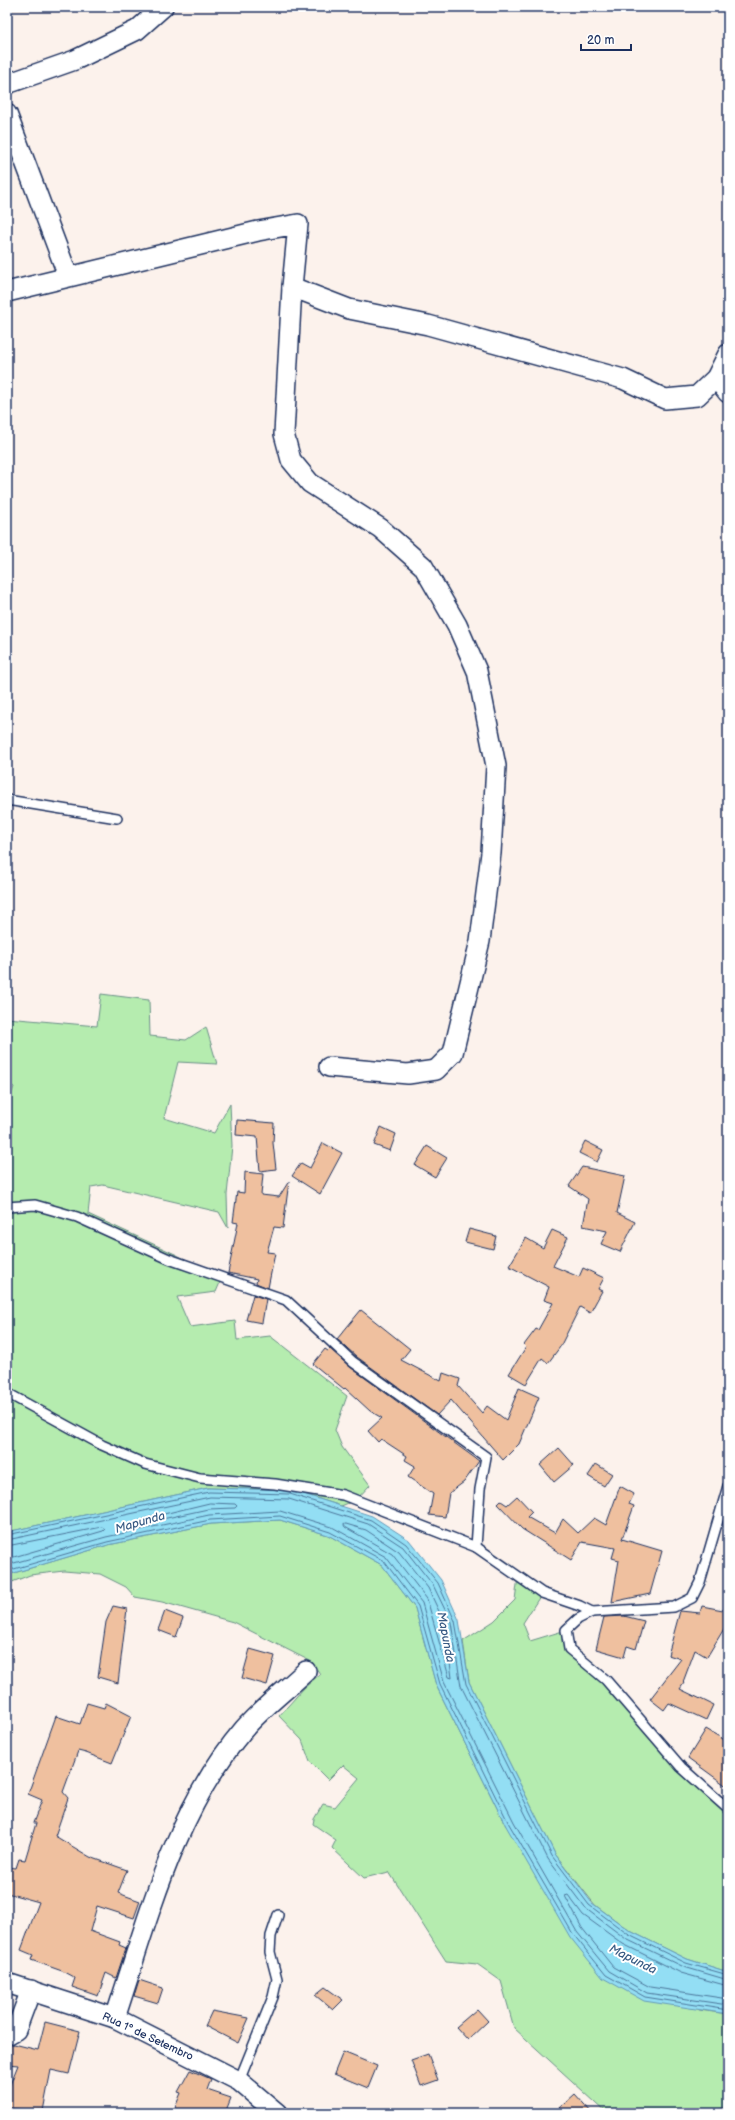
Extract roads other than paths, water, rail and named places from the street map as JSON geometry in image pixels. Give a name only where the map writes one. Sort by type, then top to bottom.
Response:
[{"type":"street","points":[[7,84],[76,60],[137,30],[163,7]]},
{"type":"street","points":[[7,114],[68,276]]},
{"type":"street","points":[[7,292],[68,276],[298,224],[292,287],[284,434],[291,460],[310,483],[380,528],[423,566],[457,625],[477,671],[496,766],[491,852],[480,941],[453,1053],[436,1070],[408,1074],[329,1067]]},
{"type":"street","points":[[292,287],[349,309],[428,325],[623,379],[665,399],[697,396],[716,378],[728,354]]},
{"type":"street","points":[[716,378],[728,393]]},
{"type":"street","points":[[115,2018],[161,1882],[180,1832],[215,1768],[245,1728],[306,1671]]},
{"type":"street","name":"Rua 1º de Setembro","points":[[7,1982],[115,2018],[239,2081],[277,2113]]},
{"type":"street","points":[[7,2036],[16,2030],[31,1990]]},
{"type":"lane","points":[[7,800],[117,818]]},
{"type":"lane","points":[[7,1207],[35,1205],[77,1217],[169,1259],[286,1300],[353,1362],[486,1457],[480,1489],[476,1547]]},
{"type":"lane","points":[[7,1393],[102,1445],[145,1464],[200,1478],[275,1484],[343,1496],[476,1547],[542,1593],[580,1606],[592,1612]]},
{"type":"lane","points":[[728,1486],[700,1582],[692,1598],[674,1607],[592,1612],[578,1619],[566,1630],[569,1649],[606,1680],[681,1767],[728,1809]]},
{"type":"lane","points":[[239,2081],[273,1997],[277,1979],[270,1952],[271,1936],[278,1915]]},
{"type":"water","name":"Mapunda","points":[[208,1488],[291,1490],[372,1516],[409,1540],[441,1580],[459,1620],[469,1682],[555,1854],[592,1903],[630,1931],[687,1959],[728,1972],[728,2014],[644,2001],[603,1978],[570,1937],[506,1826],[436,1685],[415,1608],[382,1565],[328,1535],[280,1520],[211,1524],[108,1545],[7,1575],[7,1532]]}]
